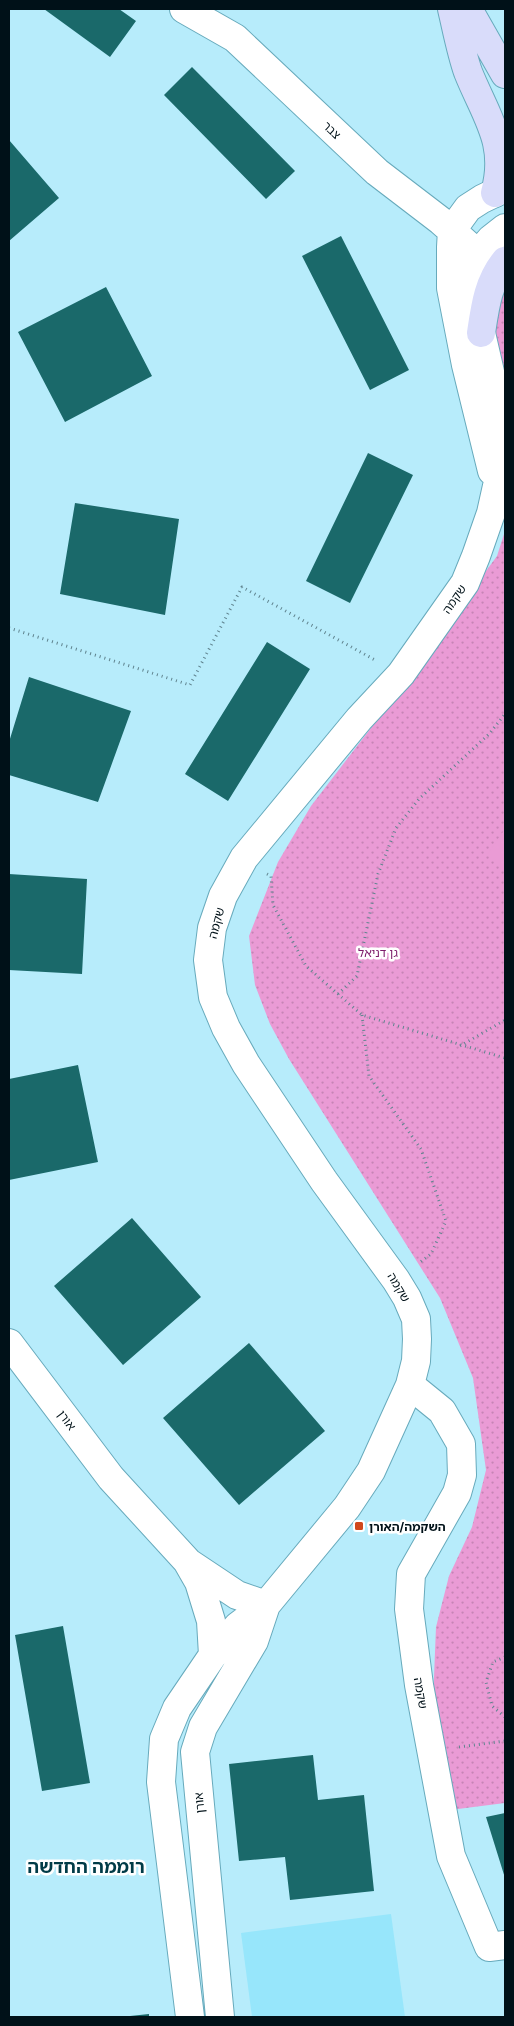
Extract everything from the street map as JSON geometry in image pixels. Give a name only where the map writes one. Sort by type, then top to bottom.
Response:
[{"type":"main road","points":[[452,9],[468,70],[499,150],[500,191]]},
{"type":"main road","points":[[468,9],[505,74]]},
{"type":"main road","points":[[481,333],[492,280],[505,261]]},
{"type":"street","name":"צבר","points":[[184,9],[235,38],[376,172],[452,230],[478,254]]},
{"type":"street","points":[[452,230],[468,208],[500,191]]},
{"type":"street","name":"שקמה","points":[[266,1605],[347,1507],[371,1471],[410,1385],[416,1361],[416,1319],[407,1298],[396,1280],[324,1181],[246,1064],[226,1028],[214,996],[208,960],[212,928],[223,896],[244,858],[359,719],[401,674],[465,583],[491,514],[497,490],[503,446],[502,424],[481,333],[472,308],[470,294],[471,276],[478,254],[491,239],[505,228]]},
{"type":"street","name":"שקמה","points":[[452,230],[451,288],[466,365],[497,490]]},
{"type":"street","name":"אורן","points":[[9,1344],[111,1478],[187,1562],[199,1582],[209,1612],[214,1655]]},
{"type":"street","name":"שקמה","points":[[410,1385],[442,1411],[461,1444],[462,1475],[456,1493],[411,1574],[409,1608],[419,1685],[450,1856],[490,1947],[505,1945]]},
{"type":"street","name":"אורן","points":[[187,1562],[237,1595],[266,1605],[254,1641],[203,1727],[195,1752],[220,2017]]},
{"type":"street","points":[[190,2017],[162,1782],[164,1739],[177,1708],[214,1655],[238,1626],[266,1605]]},
{"type":"path","points":[[9,628],[190,685],[242,587],[401,674]]},
{"type":"path","points":[[338,994],[357,976],[378,874],[396,828],[419,799],[489,734],[505,714]]},
{"type":"path","points":[[244,858],[271,876],[273,905],[306,966],[362,1015],[505,1058]]},
{"type":"path","points":[[362,1015],[369,1076],[420,1149],[446,1221],[430,1254]]},
{"type":"path","points":[[460,1046],[505,1020]]},
{"type":"path","points":[[505,1657],[493,1662],[486,1682],[492,1706],[505,1717]]},
{"type":"shaded area","points":[[391,1914],[405,2017],[252,2017],[241,1933]]},
{"type":"green space","points":[[505,282],[505,380],[492,330]]},
{"type":"green space","name":"גן דניאל","points":[[505,531],[505,1803],[450,1810],[433,1702],[436,1627],[449,1576],[472,1527],[486,1470],[473,1378],[440,1298],[289,1059],[270,1024],[255,985],[249,936],[278,862],[311,806],[374,724],[497,556]]},
{"type":"green space","points":[[505,829],[505,867],[487,855]]},
{"type":"building","points":[[44,9],[119,9],[136,21],[110,57]]},
{"type":"building","points":[[192,67],[295,171],[266,199],[164,95]]},
{"type":"building","points":[[9,140],[59,198],[9,241]]},
{"type":"building","points":[[341,236],[409,370],[370,390],[302,256]]},
{"type":"building","points":[[106,287],[152,376],[65,422],[18,332]]},
{"type":"building","points":[[368,453],[413,475],[350,603],[306,581]]},
{"type":"building","points":[[75,503],[179,519],[165,615],[60,594]]},
{"type":"building","points":[[267,642],[310,669],[228,801],[185,774]]},
{"type":"building","points":[[29,677],[131,711],[98,802],[9,775],[9,742]]},
{"type":"building","points":[[9,874],[87,879],[82,974],[9,970]]},
{"type":"building","points":[[78,1065],[98,1162],[9,1180],[9,1079]]},
{"type":"building","points":[[132,1218],[201,1297],[123,1365],[54,1286]]},
{"type":"building","points":[[249,1343],[325,1431],[239,1505],[163,1418]]},
{"type":"building","points":[[63,1626],[90,1783],[42,1791],[15,1635]]},
{"type":"building","points":[[313,1755],[318,1800],[364,1795],[374,1891],[290,1900],[285,1857],[239,1861],[229,1764]]},
{"type":"building","points":[[505,1813],[505,1878],[486,1817]]},
{"type":"building","points":[[149,2014],[149,2017],[130,2017],[130,2016]]},
{"type":"place","name":"השקמה/האורן","points":[[359,1526]]},
{"type":"district","name":"רוממה החדשה","points":[[86,1866]]}]
